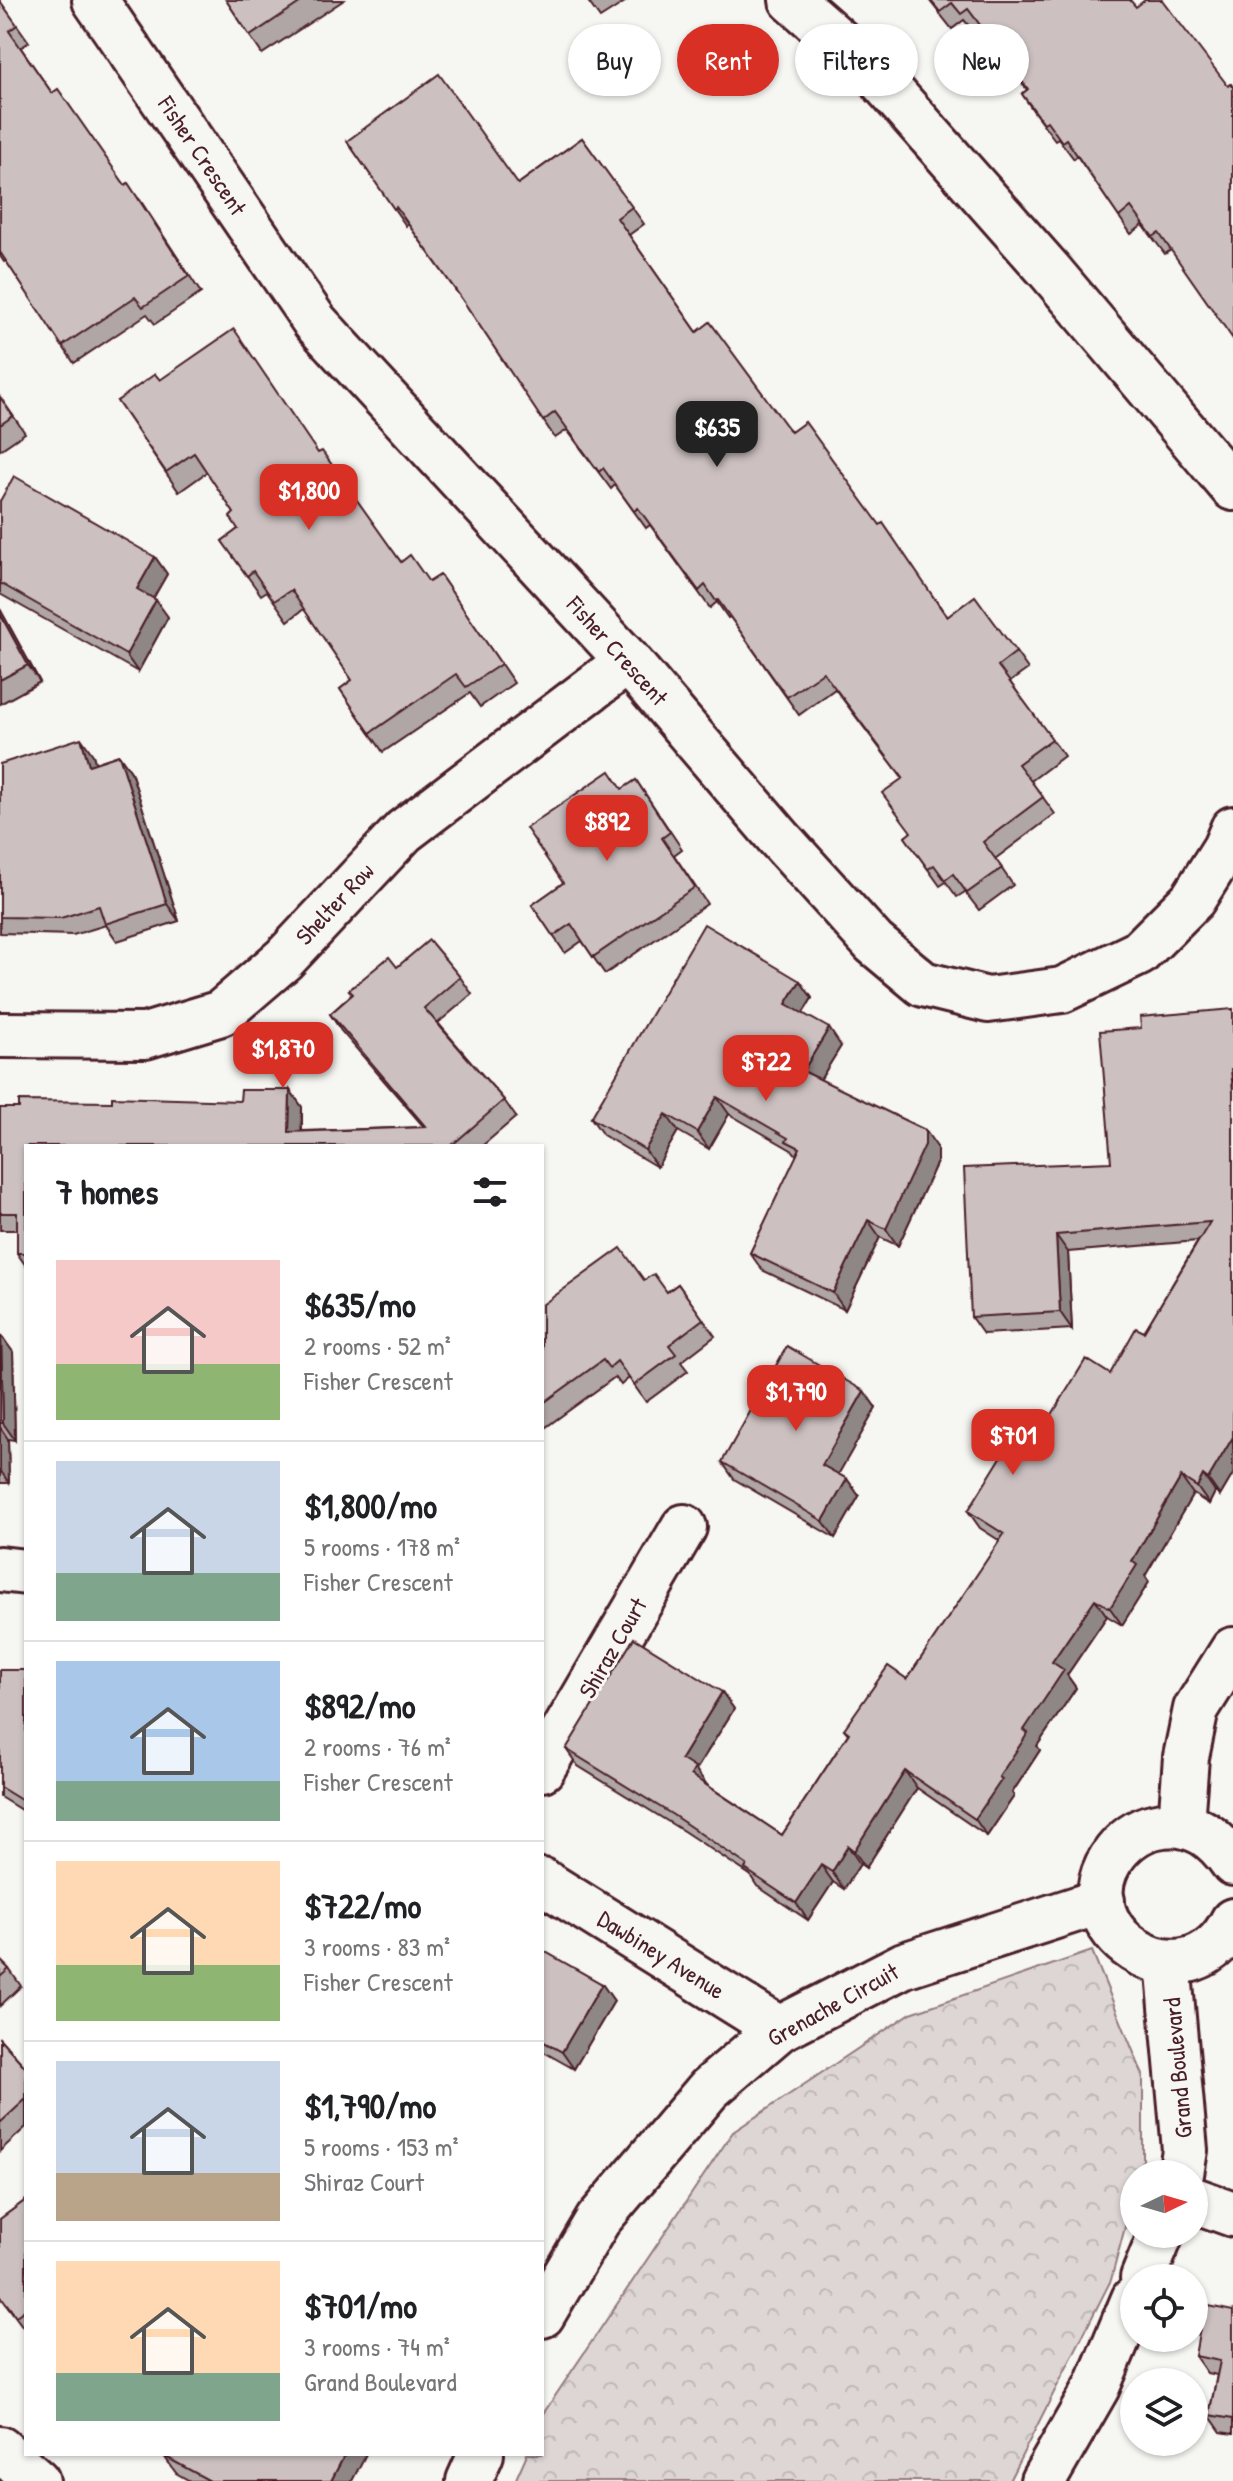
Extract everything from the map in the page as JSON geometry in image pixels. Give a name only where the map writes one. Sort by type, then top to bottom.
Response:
[{"type":"street","name":"Fisher Crescent","points":[[95,0],[315,322],[628,661],[779,838],[874,943],[923,984],[988,1000],[1062,990],[1139,953],[1193,899],[1225,848],[1233,829]]},
{"type":"street","points":[[792,0],[873,71],[1049,270],[1233,488]]},
{"type":"street","name":"Shelter Row","points":[[0,1035],[145,1036],[221,1013],[284,959],[404,831],[628,661]]},
{"type":"street","name":"Shiraz Court","points":[[544,1766],[684,1527]]},
{"type":"street","points":[[0,1569],[24,1572]]},
{"type":"street","points":[[1181,1824],[1186,1757],[1196,1709],[1233,1650]]},
{"type":"street","points":[[1233,1863],[1222,1846],[1203,1831],[1181,1824],[1160,1825],[1141,1831],[1123,1843],[1110,1859],[1103,1879],[1102,1901],[1107,1919],[1117,1936],[1132,1950],[1149,1959],[1168,1962],[1191,1960],[1212,1949],[1228,1932],[1233,1921]]},
{"type":"street","name":"Dawbiney Avenue","points":[[544,1882],[779,2029]]},
{"type":"street","name":"Grenache Circuit","points":[[544,2312],[598,2220],[709,2089],[779,2029],[904,1965],[1102,1901]]},
{"type":"street","name":"Grand Boulevard","points":[[1168,1962],[1185,2150],[1183,2160]]},
{"type":"street","points":[[1208,2205],[1233,2214]]},
{"type":"street","points":[[1043,2481],[1097,2387],[1120,2332]]},
{"type":"street","points":[[0,2449],[37,2481]]},
{"type":"street","points":[[469,2481],[480,2456]]},
{"type":"green space","points":[[1092,1951],[1143,2075],[1143,2160],[1120,2160],[1120,2246],[1111,2280],[1009,2481],[515,2481],[526,2456],[544,2456],[545,2411],[733,2132],[911,2013]]},
{"type":"building","points":[[226,0],[304,0],[250,36]]},
{"type":"building","points":[[930,0],[1130,0],[1136,7],[1145,0],[1162,0],[1228,86],[1231,84],[1233,87],[1233,339],[1159,233],[1153,237],[1131,207],[1119,217],[1066,139],[1062,142],[1024,96],[1029,96],[1029,24],[979,24],[968,9],[961,14],[952,3],[940,12]]},
{"type":"building","points":[[0,1],[17,25],[9,31],[52,93],[58,89],[125,185],[128,183],[189,276],[143,307],[135,297],[62,346],[0,252]]},
{"type":"building","points":[[439,74],[518,184],[582,138],[632,207],[617,218],[697,332],[710,322],[791,432],[805,422],[880,525],[883,523],[947,617],[975,596],[1016,652],[998,666],[1052,739],[1018,764],[1043,797],[983,842],[1002,868],[967,893],[953,874],[945,880],[934,865],[928,869],[905,837],[911,832],[882,793],[903,778],[823,672],[787,697],[718,600],[705,585],[699,591],[638,508],[634,511],[603,468],[599,472],[555,412],[543,421],[462,299],[347,141]]},
{"type":"building","points":[[234,329],[318,453],[322,451],[401,562],[410,555],[429,582],[440,575],[501,664],[466,687],[456,674],[370,733],[340,689],[352,680],[291,590],[274,601],[253,571],[247,576],[222,541],[238,529],[230,517],[234,513],[194,453],[166,472],[117,401],[155,374],[160,380]]},
{"type":"building","points":[[0,397],[13,416],[0,425]]},
{"type":"building","points":[[14,476],[155,557],[137,589],[156,600],[126,655],[0,583],[0,501]]},
{"type":"building","points":[[0,614],[28,665],[0,680]]},
{"type":"building","points":[[81,738],[89,765],[119,755],[167,904],[105,924],[99,906],[61,918],[0,917],[0,764]]},
{"type":"building","points":[[610,771],[622,789],[636,780],[670,832],[662,838],[695,887],[593,957],[571,924],[553,936],[532,905],[563,883],[526,828]]},
{"type":"building","points":[[704,924],[800,981],[786,1004],[829,1028],[803,1071],[925,1130],[925,1145],[886,1229],[868,1220],[833,1293],[750,1253],[800,1148],[786,1141],[788,1138],[717,1097],[697,1132],[666,1114],[645,1150],[591,1118]]},
{"type":"building","points":[[429,940],[460,977],[424,1008],[504,1100],[453,1144],[24,1144],[24,1253],[17,1253],[17,1213],[0,1213],[0,1108],[19,1108],[19,1101],[112,1102],[112,1097],[240,1101],[241,1090],[290,1090],[289,1132],[426,1127],[330,1014],[353,994],[349,990],[389,957],[397,967]]},
{"type":"building","points":[[1233,1009],[1233,1437],[1208,1479],[1203,1475],[1197,1487],[1181,1477],[1132,1561],[1137,1565],[1110,1608],[1095,1599],[1052,1662],[1064,1670],[1024,1730],[1028,1733],[975,1819],[905,1771],[854,1851],[848,1846],[832,1872],[821,1865],[796,1903],[673,1815],[566,1749],[634,1638],[722,1692],[681,1759],[695,1768],[691,1775],[782,1835],[849,1733],[844,1729],[888,1666],[907,1679],[1004,1534],[968,1511],[1016,1433],[1034,1444],[1086,1359],[1110,1374],[1136,1328],[1144,1332],[1210,1222],[1056,1235],[1060,1312],[971,1317],[964,1168],[1111,1162],[1100,1031],[1141,1028],[1140,1017]]},
{"type":"building","points":[[621,1248],[644,1280],[654,1274],[667,1292],[678,1284],[703,1319],[669,1345],[676,1354],[634,1385],[617,1361],[609,1368],[603,1360],[544,1403],[544,1304]]},
{"type":"building","points":[[1,1335],[3,1423],[0,1423]]},
{"type":"building","points":[[787,1346],[864,1391],[822,1465],[847,1479],[823,1521],[722,1462]]},
{"type":"building","points":[[0,1670],[24,1670],[24,1802],[0,1787]]},
{"type":"building","points":[[544,1951],[602,1984],[562,2052],[544,2042]]},
{"type":"building","points":[[0,1960],[9,1969],[0,1977]]},
{"type":"building","points":[[0,2039],[24,2066],[24,2101],[0,2123]]},
{"type":"building","points":[[24,2201],[24,2310],[16,2316],[0,2295],[0,2219]]},
{"type":"building","points":[[1208,2306],[1233,2311],[1233,2419],[1209,2415],[1220,2361],[1195,2356],[1196,2352],[1208,2352]]},
{"type":"building","points":[[164,2456],[344,2456],[331,2481],[210,2481]]}]
